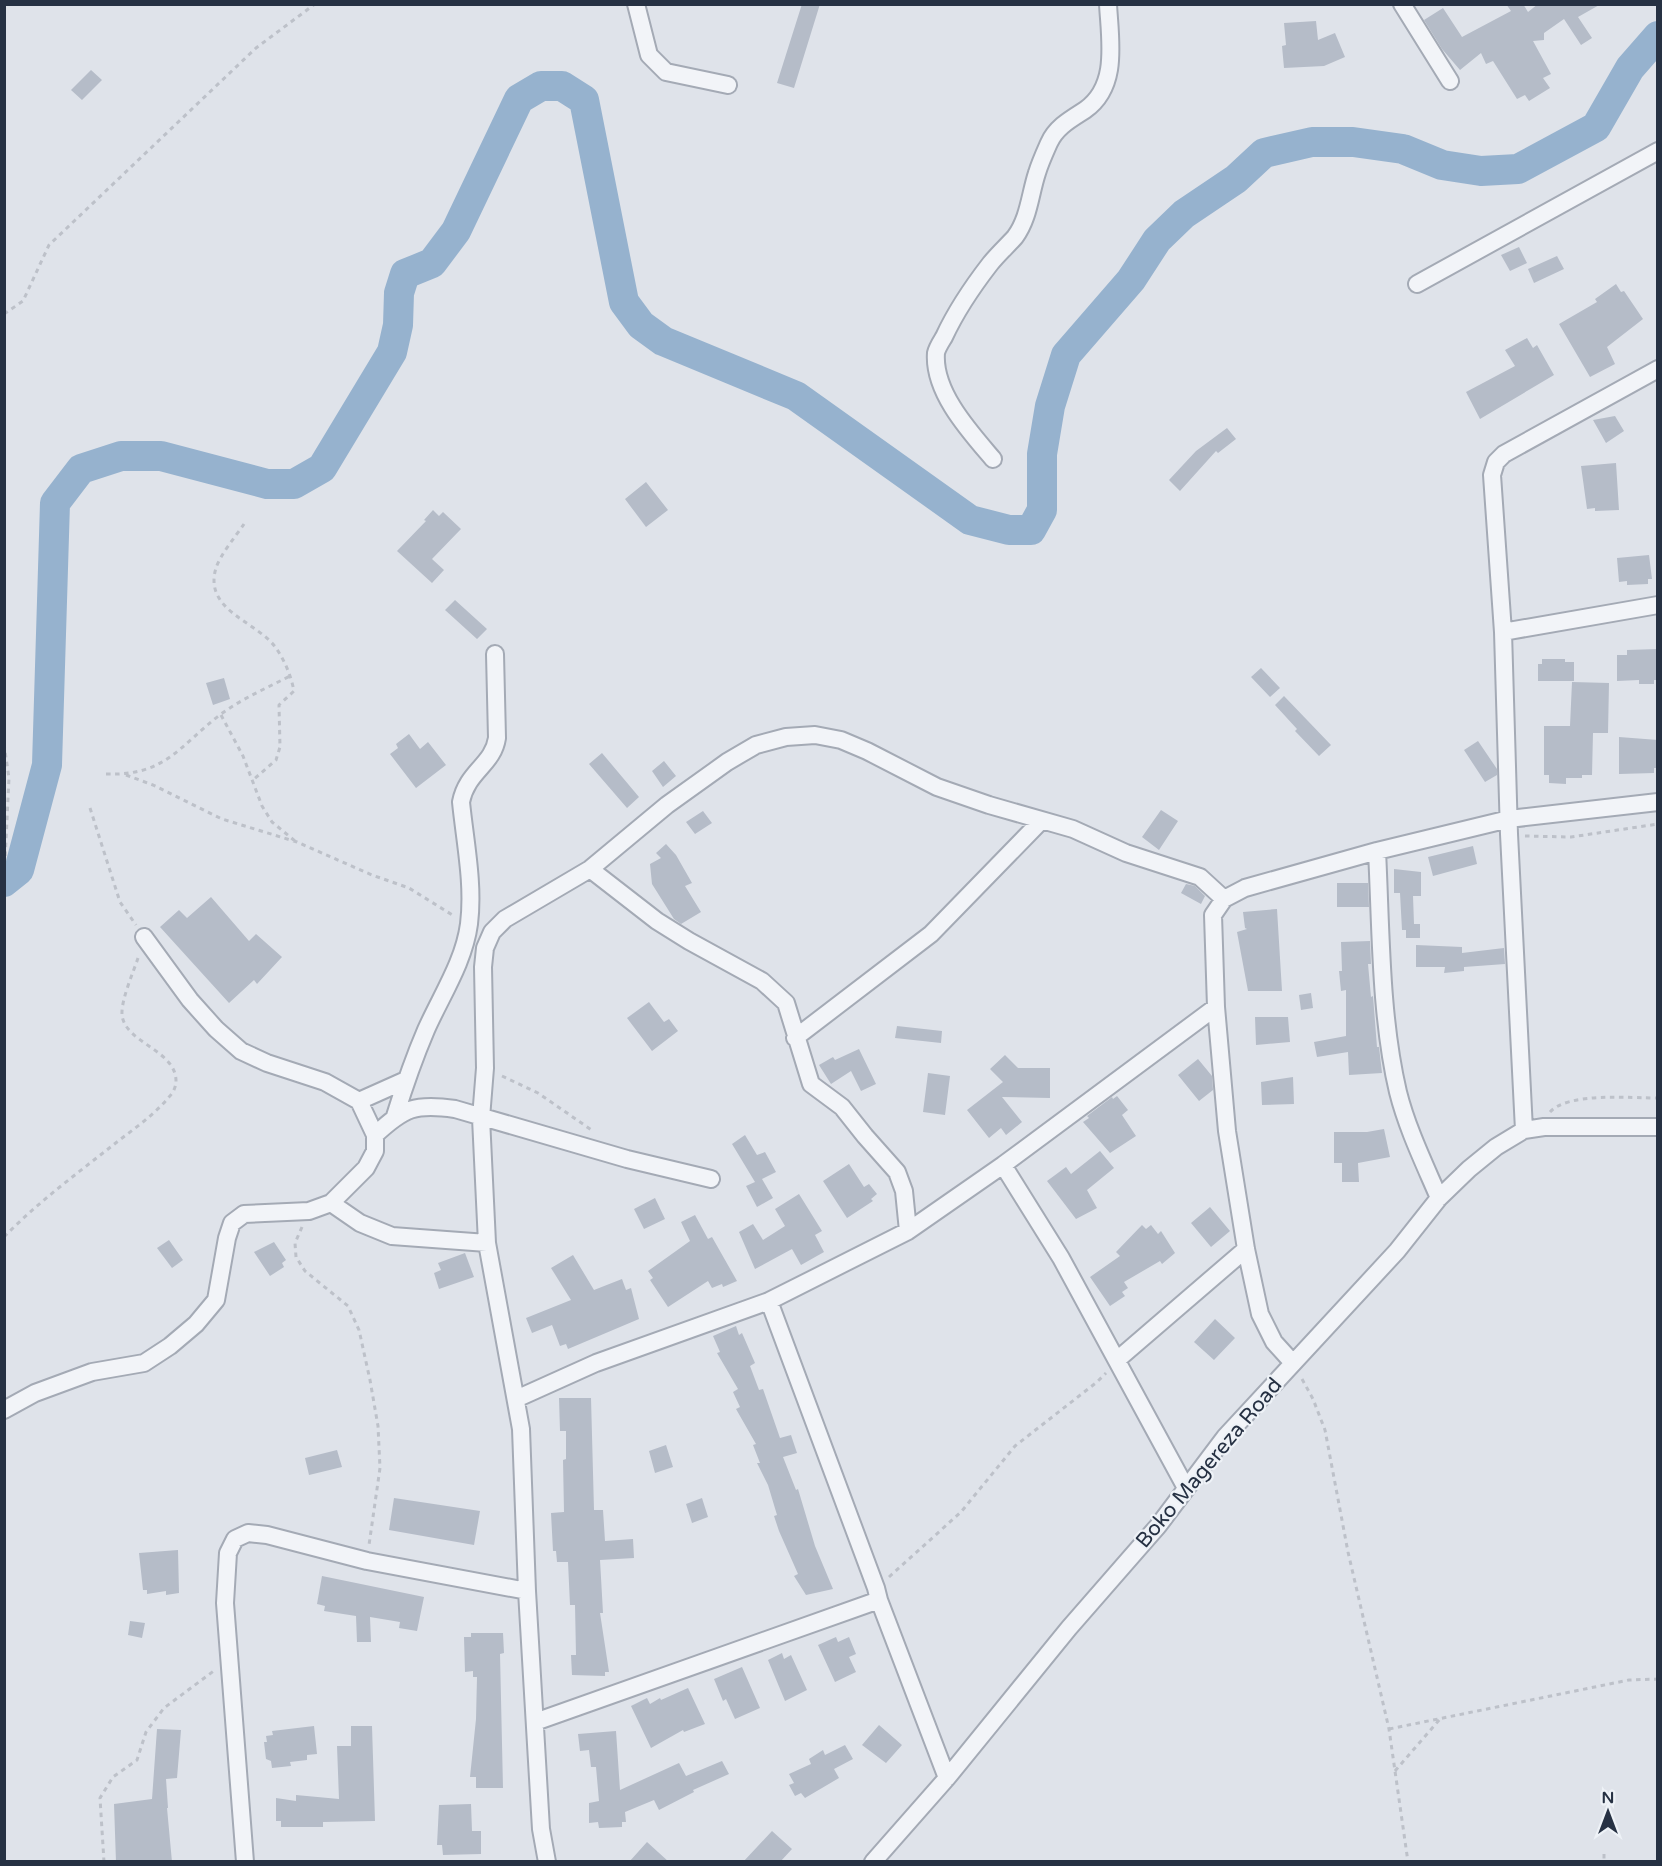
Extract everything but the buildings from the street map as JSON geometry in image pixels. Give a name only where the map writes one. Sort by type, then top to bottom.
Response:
[{"type":"street","points":[[636,4],[649,56],[666,72],[728,85]]},
{"type":"street","points":[[993,459],[967,429],[948,400],[940,378],[936,352],[948,327],[991,262],[1016,235],[1027,214],[1037,173],[1050,140],[1065,122],[1087,108],[1101,95],[1109,76],[1111,50],[1108,4]]},
{"type":"street","points":[[1402,4],[1450,81]]},
{"type":"street","points":[[1417,284],[1658,151]]},
{"type":"street","points":[[1524,1130],[1509,827],[1503,632],[1492,475],[1496,462],[1504,454],[1658,369]]},
{"type":"street","points":[[1503,632],[1658,605]]},
{"type":"street","points":[[395,1116],[406,1080],[465,942],[469,924],[471,892],[461,802],[464,790],[474,772],[495,751],[497,738],[495,654]]},
{"type":"street","points":[[547,1862],[541,1829],[527,1591],[521,1429],[487,1244],[482,1118],[485,1068],[483,967],[485,948],[492,932],[505,920],[590,869],[667,805],[727,762],[756,746],[786,737],[815,735],[841,740],[867,751],[937,787],[1073,829],[1126,853],[1200,877],[1224,899]]},
{"type":"street","points":[[1293,1363],[1274,1342],[1260,1314],[1246,1249],[1227,1131],[1216,1007],[1214,915],[1224,899],[1245,888],[1377,851],[1658,801]]},
{"type":"street","points":[[795,1038],[931,934],[1041,821]]},
{"type":"street","points":[[1377,851],[1389,1047],[1398,1094],[1411,1132],[1439,1198]]},
{"type":"street","points":[[590,869],[657,921],[762,981],[786,1003],[810,1084],[842,1107],[897,1172],[904,1191],[908,1231]]},
{"type":"street","points":[[4,1410],[35,1393],[92,1372],[144,1363],[170,1346],[196,1324],[216,1300],[227,1238],[232,1223],[243,1214],[309,1211],[332,1203],[366,1168],[375,1151],[375,1135],[359,1101],[325,1082],[267,1063],[241,1051],[216,1029],[190,1000],[144,937]]},
{"type":"street","points":[[516,1399],[596,1363],[769,1301],[908,1231],[1003,1165],[1216,1007]]},
{"type":"street","points":[[359,1101],[406,1080]]},
{"type":"street","points":[[375,1135],[395,1116],[414,1108],[432,1106],[455,1109],[627,1159],[711,1179]]},
{"type":"street","name":"Boko Magereza Road","points":[[873,1862],[947,1778],[1069,1628],[1158,1526],[1225,1437],[1397,1251],[1439,1198],[1496,1147],[1524,1130],[1544,1127],[1658,1127]]},
{"type":"street","points":[[1003,1165],[1061,1258],[1186,1488]]},
{"type":"street","points":[[332,1203],[360,1223],[392,1236],[487,1244]]},
{"type":"street","points":[[1117,1360],[1246,1249]]},
{"type":"street","points":[[769,1301],[947,1778]]},
{"type":"street","points":[[245,1862],[225,1603],[228,1553],[235,1539],[248,1533],[267,1535],[367,1561],[527,1591]]},
{"type":"street","points":[[535,1722],[877,1594]]},
{"type":"path","points":[[4,314],[23,300],[49,245],[256,48],[315,4]]},
{"type":"path","points":[[244,524],[216,566],[214,588],[224,606],[275,647],[291,676],[294,691],[279,705],[280,747],[276,760],[253,780]]},
{"type":"path","points":[[126,775],[156,765],[176,755],[221,715],[246,698],[291,676]]},
{"type":"path","points":[[221,715],[243,756],[262,806],[272,822],[297,842]]},
{"type":"path","points":[[4,744],[9,778],[5,861]]},
{"type":"path","points":[[106,774],[126,775],[153,785],[222,819],[297,842],[372,875],[409,888],[435,906],[469,924]]},
{"type":"path","points":[[4,1238],[64,1184],[147,1119],[174,1090],[176,1079],[170,1066],[153,1047],[128,1029],[122,1017],[123,1005],[144,937],[120,902],[90,807]]},
{"type":"path","points":[[1509,827],[1535,838],[1571,837],[1658,824]]},
{"type":"path","points":[[485,1068],[538,1093],[600,1136]]},
{"type":"path","points":[[1544,1127],[1550,1110],[1558,1104],[1572,1101],[1658,1098]]},
{"type":"path","points":[[309,1211],[295,1243],[296,1257],[305,1271],[348,1306],[359,1330],[378,1426],[380,1468],[367,1561]]},
{"type":"path","points":[[877,1594],[960,1512],[1015,1446],[1097,1382],[1117,1360]]},
{"type":"path","points":[[1293,1363],[1313,1399],[1325,1430],[1348,1552],[1389,1729],[1407,1860]]},
{"type":"path","points":[[104,1862],[100,1798],[113,1777],[137,1760],[146,1732],[164,1708],[230,1659]]},
{"type":"path","points":[[1389,1729],[1629,1680],[1658,1679]]},
{"type":"path","points":[[1395,1772],[1441,1718]]},
{"type":"path","points":[[1604,1854],[1604,1862]]},
{"type":"waterway","points":[[4,882],[19,870],[47,765],[55,503],[81,469],[121,456],[161,456],[267,484],[294,484],[322,468],[392,352],[398,325],[399,293],[405,274],[432,263],[456,231],[519,99],[541,86],[562,86],[584,100],[624,302],[641,325],[663,341],[796,396],[970,520],[1009,530],[1031,530],[1042,510],[1042,454],[1050,406],[1066,355],[1131,280],[1157,240],[1184,214],[1236,179],[1264,153],[1312,142],[1353,142],[1403,149],[1442,165],[1481,171],[1518,169],[1596,127],[1630,68],[1658,36]]}]
